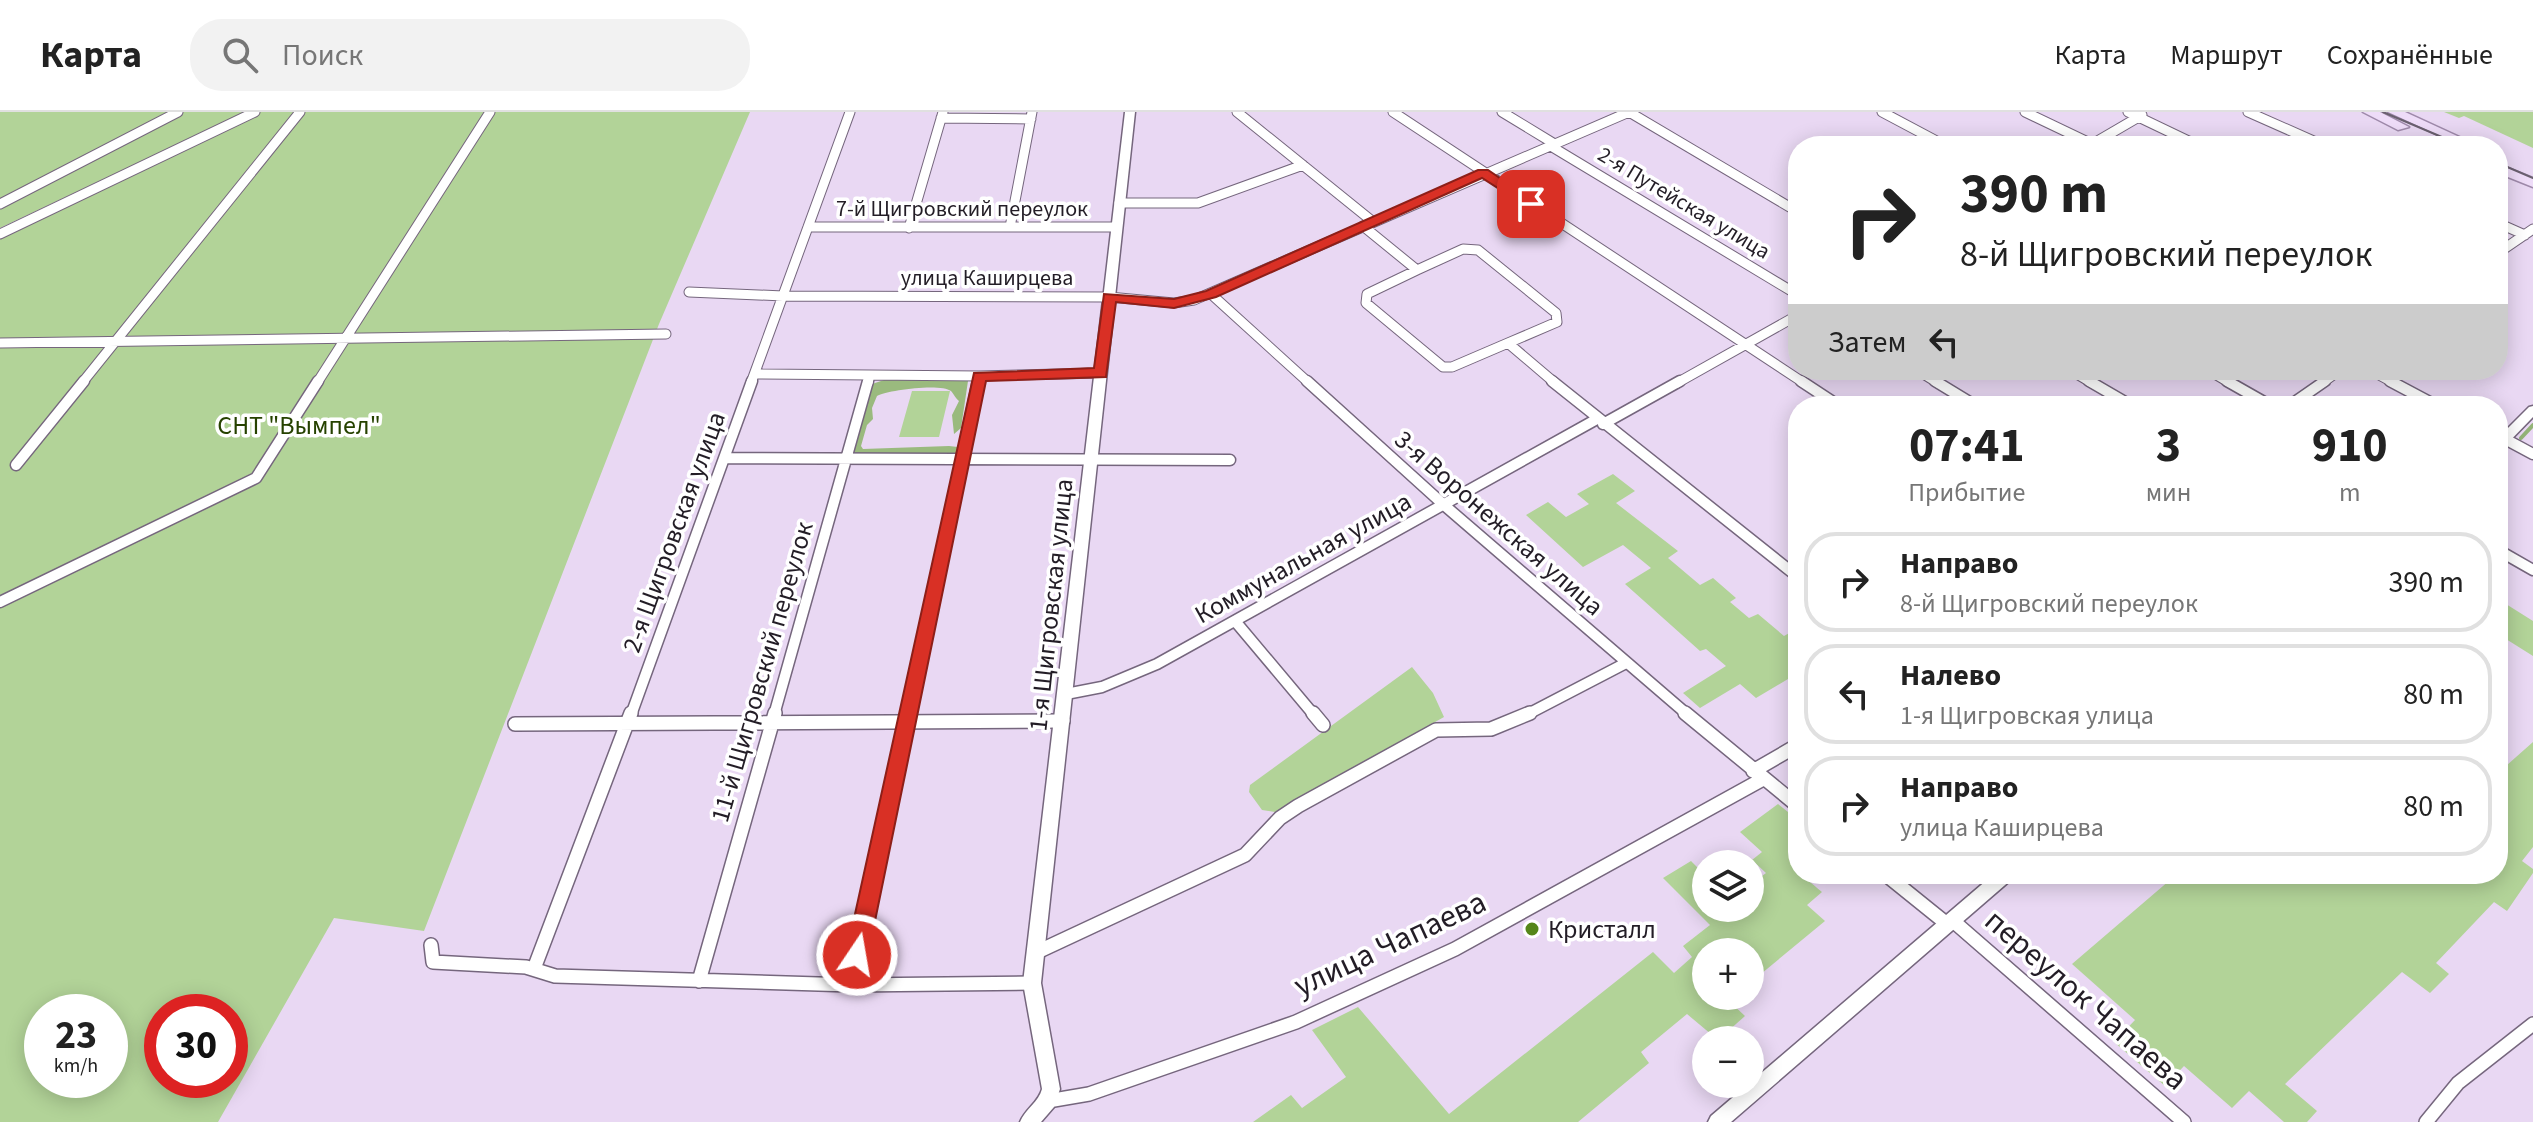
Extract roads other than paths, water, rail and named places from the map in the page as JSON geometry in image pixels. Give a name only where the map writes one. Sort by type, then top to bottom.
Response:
[{"type":"main road","points":[[2369,112],[2425,136]]},
{"type":"main road","points":[[2394,112],[2450,136]]},
{"type":"main road","points":[[2508,161],[2533,171]]},
{"type":"main road","points":[[2508,172],[2533,183]]},
{"type":"street","points":[[0,204],[178,112]]},
{"type":"street","points":[[0,234],[255,112]]},
{"type":"street","points":[[16,465],[300,112]]},
{"type":"street","points":[[0,602],[256,478],[490,112]]},
{"type":"street","name":"2-я Щигровская улица","points":[[535,966],[628,722],[850,112]]},
{"type":"street","name":"1-я Щигровская улица","points":[[1048,1101],[1050,1068],[1032,983],[1130,112]]},
{"type":"street","points":[[1237,112],[1303,165],[1417,270]]},
{"type":"street","points":[[1393,112],[1788,373]]},
{"type":"street","name":"2-я Путейская улица","points":[[1502,112],[1788,289]]},
{"type":"street","points":[[1629,112],[1788,206]]},
{"type":"street","name":"улица Каширцева","points":[[689,292],[783,296],[1109,297],[1174,303],[1211,294],[1368,223],[1629,112]]},
{"type":"street","points":[[1882,112],[1927,136]]},
{"type":"street","points":[[2025,112],[2073,136]]},
{"type":"street","points":[[2128,112],[2142,114],[2181,136]]},
{"type":"street","points":[[2248,112],[2302,136]]},
{"type":"street","points":[[2106,136],[2142,114]]},
{"type":"street","points":[[909,228],[942,115],[1032,115],[1010,227]]},
{"type":"street","points":[[1119,203],[1198,203],[1303,165]]},
{"type":"street","points":[[2508,226],[2529,232]]},
{"type":"street","name":"7-й Щигровский переулок","points":[[808,227],[1116,227]]},
{"type":"street","points":[[2508,246],[2529,232]]},
{"type":"street","points":[[1463,249],[1478,250],[1556,313],[1557,322],[1452,367],[1443,367],[1366,303],[1367,294],[1417,270],[1463,249]]},
{"type":"street","name":"3-я Воронежская улица","points":[[1211,294],[1444,505],[1758,775]]},
{"type":"street","name":"Коммунальная улица","points":[[1066,694],[1123,680],[1788,320]]},
{"type":"street","points":[[0,343],[666,334]]},
{"type":"street","points":[[1508,343],[1600,422],[1788,569]]},
{"type":"street","points":[[755,374],[979,376],[1101,373]]},
{"type":"street","name":"11-й Щигровский переулок","points":[[699,981],[870,375]]},
{"type":"street","points":[[851,985],[979,376]]},
{"type":"street","points":[[1799,380],[1824,396]]},
{"type":"street","points":[[1933,380],[1960,396]]},
{"type":"street","points":[[2087,380],[2115,396]]},
{"type":"street","points":[[2226,380],[2254,396]]},
{"type":"street","points":[[2303,396],[2326,380]]},
{"type":"street","points":[[2389,380],[2418,396]]},
{"type":"street","points":[[2508,435],[2533,410]]},
{"type":"street","points":[[2508,445],[2533,454]]},
{"type":"street","points":[[725,458],[1230,460]]},
{"type":"street","points":[[2508,556],[2533,570]]},
{"type":"street","points":[[1235,621],[1323,725]]},
{"type":"street","points":[[1035,953],[1245,855],[1280,818],[1298,806],[1436,730],[1491,729],[1508,724],[1626,663]]},
{"type":"street","points":[[515,724],[1063,721]]},
{"type":"street","name":"улица Чапаева","points":[[1048,1101],[1089,1094],[1296,1022],[1455,949],[1758,775],[1788,752]]},
{"type":"street","points":[[1758,775],[1788,798]]},
{"type":"street","name":"переулок Чапаева","points":[[1898,884],[1949,922],[2184,1122]]},
{"type":"street","points":[[1717,1122],[1994,884]]},
{"type":"street","points":[[431,945],[433,962],[453,967],[535,966],[555,976],[851,985],[1032,983]]},
{"type":"street","points":[[2426,1122],[2458,1083],[2533,1024]]},
{"type":"street","points":[[1029,1122],[1048,1101]]},
{"type":"waterway","points":[[2521,438],[2533,425]]},
{"type":"tram line","points":[[2383,112],[2439,136]]},
{"type":"tram line","points":[[2508,167],[2533,178]]},
{"type":"place","name":"Кристалл","points":[[1532,929]]},
{"type":"park label","name":"СНТ \"Вымпел\"","points":[[299,425]]}]
